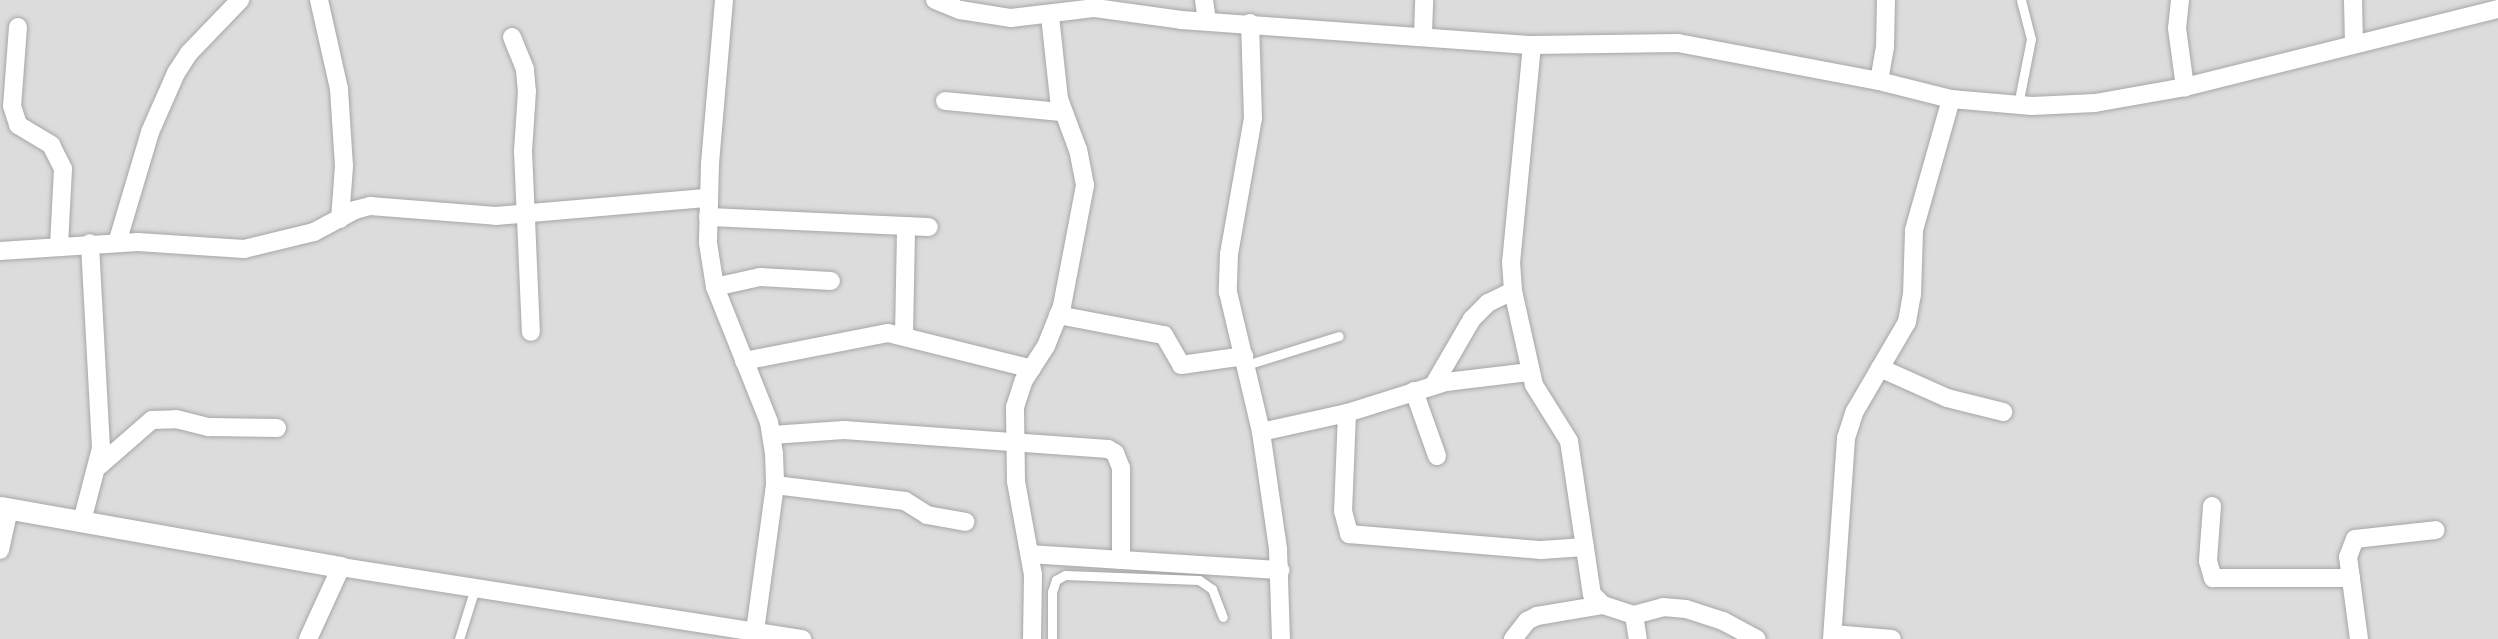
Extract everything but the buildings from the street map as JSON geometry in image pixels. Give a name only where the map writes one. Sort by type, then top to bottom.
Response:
[{"type":"street","points":[[117,243],[150,132],[176,73],[189,53],[240,0]]},
{"type":"street","points":[[318,0],[339,89],[344,166],[340,219]]},
{"type":"street","points":[[724,0],[708,198],[715,287],[772,435],[775,485],[754,635]]},
{"type":"street","points":[[935,0],[977,14],[1011,18],[1050,16],[1075,5],[1207,21],[1423,34],[1532,45],[1647,42],[1705,45],[1879,81],[1951,99],[2018,105],[2095,103],[2185,87],[2498,9]]},
{"type":"street","points":[[1204,0],[1207,21]]},
{"type":"street","points":[[1423,34],[1424,0]]},
{"type":"street","points":[[1879,81],[1886,47],[1886,0]]},
{"type":"street","points":[[2180,0],[2177,28],[2185,87]]},
{"type":"street","points":[[2353,0],[2354,44]]},
{"type":"street","points":[[1032,639],[1030,554],[1016,481],[1014,440],[1016,407],[1058,315],[1084,203],[1085,185],[1078,150],[1062,112],[1053,65],[1050,16]]},
{"type":"street","points":[[1250,23],[1253,118],[1227,272],[1227,292],[1261,432],[1280,570],[1281,639]]},
{"type":"street","points":[[18,27],[12,106],[18,124],[51,145],[63,169],[59,246]]},
{"type":"street","points":[[512,37],[526,79],[523,151],[528,213],[531,332]]},
{"type":"street","points":[[1532,45],[1511,262],[1513,291],[1530,372],[1569,441],[1592,594],[1603,604],[1634,615],[1663,607],[1686,609],[1723,621],[1757,639]]},
{"type":"street","points":[[1892,639],[1833,637],[1846,438],[1855,411],[1909,315],[1914,230],[1951,99]]},
{"type":"street","points":[[945,101],[1062,112]]},
{"type":"street","points":[[0,251],[90,243],[244,249],[285,241],[370,206],[467,216],[708,198]]},
{"type":"street","points":[[708,217],[929,227]]},
{"type":"street","points":[[904,335],[906,226]]},
{"type":"street","points":[[82,521],[99,466],[101,434],[90,243]]},
{"type":"street","points":[[715,287],[760,277],[831,281]]},
{"type":"street","points":[[1433,386],[1472,318],[1488,303],[1513,291]]},
{"type":"street","points":[[1058,315],[1164,335],[1181,365],[1245,361]]},
{"type":"street","points":[[744,361],[874,333],[904,335],[1032,369]]},
{"type":"street","points":[[1880,368],[1947,398],[2003,411]]},
{"type":"street","points":[[1261,432],[1347,412],[1433,386],[1530,372]]},
{"type":"street","points":[[1414,391],[1437,456]]},
{"type":"street","points":[[1347,412],[1343,511],[1349,534],[1541,550],[1585,547]]},
{"type":"street","points":[[99,466],[142,426],[163,418],[209,427],[277,428]]},
{"type":"street","points":[[772,435],[844,430],[1014,440],[1116,453],[1121,468],[1121,560]]},
{"type":"street","points":[[775,485],[905,501],[927,515],[965,522]]},
{"type":"street","points":[[2212,506],[2208,561],[2212,578],[2351,578]]},
{"type":"street","points":[[0,550],[5,508],[340,567],[754,635],[801,639]]},
{"type":"street","points":[[2359,639],[2349,558],[2355,539],[2436,530]]},
{"type":"street","points":[[1030,554],[1280,570]]},
{"type":"street","points":[[309,639],[340,567]]},
{"type":"street","points":[[1513,639],[1527,621],[1537,616],[1603,604]]},
{"type":"street","points":[[1634,615],[1638,639]]},
{"type":"lane","points":[[2018,105],[2031,39],[2020,0]]},
{"type":"lane","points":[[1245,361],[1339,336]]},
{"type":"lane","points":[[1052,639],[1052,592],[1056,580],[1065,575],[1199,580],[1212,589],[1223,617]]},
{"type":"lane","points":[[459,639],[475,588]]},
{"type":"shaded area","points":[[0,0],[2498,0],[2498,639],[0,639]]}]
